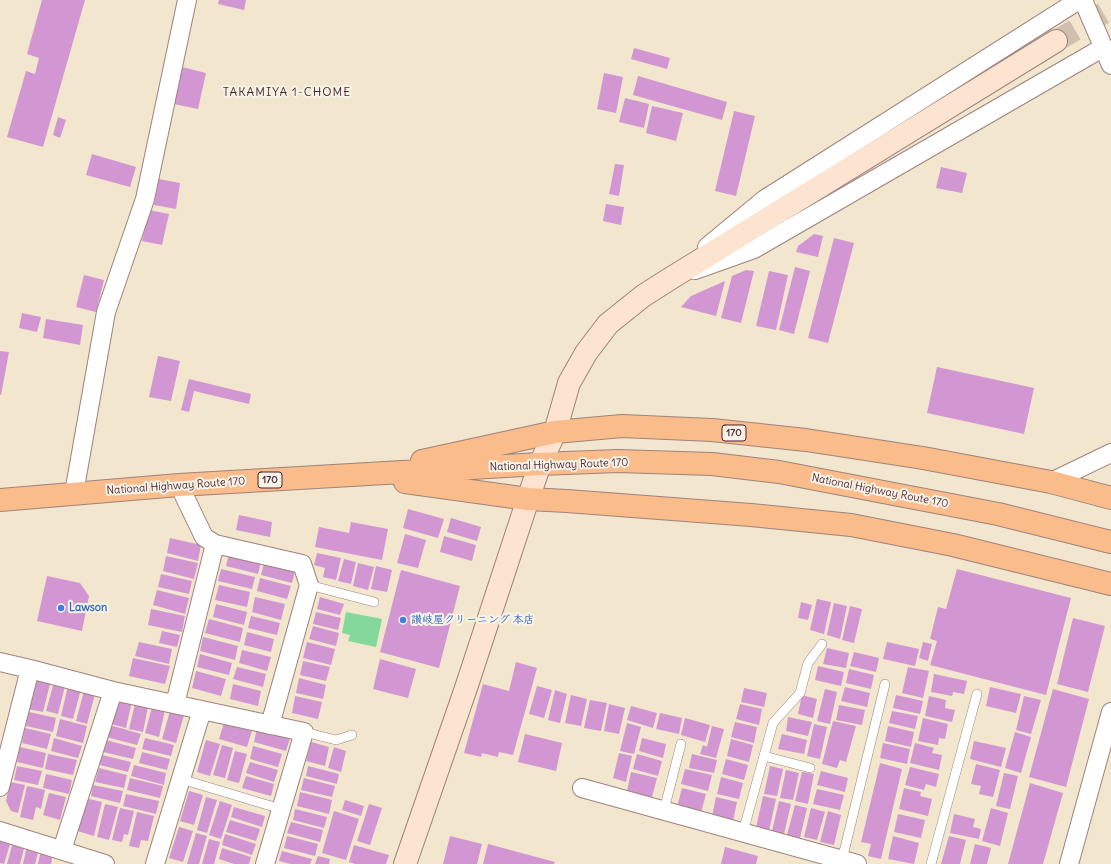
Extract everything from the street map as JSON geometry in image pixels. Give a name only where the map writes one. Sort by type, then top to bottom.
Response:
[{"type":"highway","name":"170","points":[[356,475],[555,432],[622,426],[712,430],[798,439],[923,458],[1051,482],[1111,498]]},
{"type":"highway","name":"National Highway Route 170","points":[[0,500],[179,485],[540,464],[625,461],[712,464],[779,472],[998,514],[1111,542]]},
{"type":"highway","name":"170","points":[[356,475],[528,499],[751,515],[850,525],[953,545],[1111,584]]},
{"type":"street","points":[[74,493],[106,312],[145,199],[187,0]]},
{"type":"street","points":[[668,280],[765,198],[1079,0]]},
{"type":"street","points":[[1083,0],[1111,65]]},
{"type":"street","points":[[405,864],[466,688],[540,464],[555,432],[569,383],[586,353],[608,324],[643,296],[668,280],[1056,41]]},
{"type":"street","points":[[668,280],[754,249],[1104,47]]},
{"type":"street","points":[[1051,482],[1111,453]]},
{"type":"street","points":[[179,485],[204,537],[215,544],[302,564],[309,585],[270,725]]},
{"type":"street","points":[[175,704],[215,544]]},
{"type":"street","points":[[0,662],[113,691],[304,732],[265,864]]},
{"type":"street","points":[[0,787],[30,669]]},
{"type":"street","points":[[62,850],[113,691]]},
{"type":"street","points":[[155,864],[202,710]]},
{"type":"street","points":[[1069,864],[1111,712]]},
{"type":"street","points":[[582,788],[850,862]]},
{"type":"street","points":[[0,831],[105,864]]},
{"type":"lane","points":[[309,585],[374,602]]},
{"type":"lane","points":[[743,832],[773,723],[800,693],[808,663],[822,644]]},
{"type":"lane","points":[[850,862],[885,684]]},
{"type":"lane","points":[[932,864],[977,694]]},
{"type":"lane","points":[[304,732],[336,740],[352,735]]},
{"type":"lane","points":[[664,810],[681,744]]},
{"type":"lane","points":[[764,756],[810,768]]},
{"type":"lane","points":[[181,779],[281,809]]},
{"type":"green space","points":[[346,612],[382,619],[376,647],[348,641],[350,635],[342,633]]},
{"type":"building","points":[[42,0],[85,0],[43,147],[7,137],[26,71],[35,74],[39,58],[27,54]]},
{"type":"building","points":[[219,0],[246,0],[244,10],[218,4]]},
{"type":"building","points":[[634,48],[670,58],[667,69],[631,59]]},
{"type":"building","points":[[182,67],[206,73],[198,109],[174,104]]},
{"type":"building","points":[[604,73],[623,77],[616,113],[597,109]]},
{"type":"building","points":[[638,76],[727,102],[722,120],[633,95]]},
{"type":"building","points":[[625,98],[649,104],[644,128],[619,122]]},
{"type":"building","points":[[652,106],[683,113],[676,141],[646,133]]},
{"type":"building","points":[[734,111],[755,116],[736,196],[715,191]]},
{"type":"building","points":[[58,117],[66,120],[60,138],[53,135]]},
{"type":"building","points":[[92,154],[136,167],[130,187],[86,175]]},
{"type":"building","points":[[615,164],[624,165],[619,196],[609,194]]},
{"type":"building","points":[[941,167],[967,173],[962,193],[936,188]]},
{"type":"building","points":[[159,179],[180,183],[176,209],[154,205]]},
{"type":"building","points":[[606,204],[624,207],[621,225],[603,221]]},
{"type":"building","points":[[149,210],[169,214],[162,245],[142,241]]},
{"type":"building","points":[[814,234],[823,236],[818,257],[796,252],[798,246]]},
{"type":"building","points":[[834,238],[854,243],[828,343],[808,338]]},
{"type":"building","points":[[795,267],[810,271],[794,334],[779,330]]},
{"type":"building","points":[[746,270],[754,271],[741,323],[721,318],[732,276]]},
{"type":"building","points":[[769,271],[788,275],[776,330],[756,326]]},
{"type":"building","points":[[84,275],[104,280],[96,312],[76,307]]},
{"type":"building","points":[[725,281],[716,316],[681,307],[691,296]]},
{"type":"building","points":[[22,313],[41,317],[37,332],[19,328]]},
{"type":"building","points":[[46,319],[83,325],[80,345],[43,338]]},
{"type":"building","points":[[0,351],[9,352],[1,395],[0,395]]},
{"type":"building","points":[[158,356],[180,361],[171,401],[149,397]]},
{"type":"building","points":[[937,367],[1034,388],[1024,434],[927,413]]},
{"type":"building","points":[[189,379],[251,394],[249,404],[194,391],[189,412],[181,410]]},
{"type":"building","points":[[408,509],[444,519],[438,538],[403,528]]},
{"type":"building","points":[[239,515],[272,522],[270,537],[236,530]]},
{"type":"building","points":[[451,518],[481,527],[477,541],[447,532]]},
{"type":"building","points":[[351,522],[388,529],[382,560],[315,547],[319,527],[349,533]]},
{"type":"building","points":[[405,534],[426,540],[418,568],[397,563]]},
{"type":"building","points":[[444,536],[476,545],[472,561],[440,552]]},
{"type":"building","points":[[170,538],[201,545],[198,561],[167,553]]},
{"type":"building","points":[[317,553],[341,558],[336,580],[323,577],[325,568],[314,565]]},
{"type":"building","points":[[229,554],[261,562],[258,574],[226,566]]},
{"type":"building","points":[[166,556],[198,563],[194,579],[163,571]]},
{"type":"building","points":[[344,559],[356,562],[351,584],[338,581]]},
{"type":"building","points":[[264,563],[295,571],[292,583],[261,575]]},
{"type":"building","points":[[358,563],[374,567],[368,590],[353,586]]},
{"type":"building","points":[[376,566],[392,570],[387,592],[371,589]]},
{"type":"building","points":[[221,569],[255,577],[252,589],[218,581]]},
{"type":"building","points":[[957,569],[1071,598],[1046,695],[930,665],[937,641],[930,639],[938,607],[946,609]]},
{"type":"building","points":[[401,570],[460,586],[439,668],[380,652]]},
{"type":"building","points":[[161,574],[192,581],[189,594],[158,587]]},
{"type":"building","points":[[47,576],[80,583],[89,596],[82,631],[37,621]]},
{"type":"building","points":[[260,578],[291,586],[287,599],[257,591]]},
{"type":"building","points":[[219,585],[250,592],[247,607],[215,600]]},
{"type":"building","points":[[157,590],[189,598],[185,614],[153,605]]},
{"type":"building","points":[[255,597],[285,604],[281,620],[252,612]]},
{"type":"building","points":[[320,597],[344,604],[340,615],[317,609]]},
{"type":"building","points":[[817,599],[831,602],[824,634],[810,630]]},
{"type":"building","points":[[801,602],[812,605],[808,620],[798,618]]},
{"type":"building","points":[[834,603],[847,606],[840,639],[827,635]]},
{"type":"building","points":[[216,604],[247,612],[244,625],[213,617]]},
{"type":"building","points":[[850,606],[862,609],[854,643],[842,640]]},
{"type":"building","points":[[151,609],[185,616],[182,632],[148,625]]},
{"type":"building","points":[[316,612],[341,618],[338,630],[313,624]]},
{"type":"building","points":[[251,616],[280,623],[277,635],[248,628]]},
{"type":"building","points":[[1073,618],[1105,626],[1088,692],[1057,684]]},
{"type":"building","points":[[209,619],[243,628],[240,642],[205,633]]},
{"type":"building","points":[[313,626],[339,633],[336,646],[309,639]]},
{"type":"building","points":[[162,631],[180,635],[177,647],[159,643]]},
{"type":"building","points":[[247,632],[274,639],[271,652],[244,645]]},
{"type":"building","points":[[203,637],[238,646],[235,660],[200,651]]},
{"type":"building","points":[[139,642],[172,649],[169,664],[135,656]]},
{"type":"building","points":[[307,642],[335,649],[331,665],[303,658]]},
{"type":"building","points":[[887,642],[919,649],[915,666],[883,659]]},
{"type":"building","points":[[923,642],[932,644],[928,661],[919,658]]},
{"type":"building","points":[[827,648],[849,653],[846,668],[823,664]]},
{"type":"building","points":[[242,650],[271,657],[267,671],[239,663]]},
{"type":"building","points":[[854,652],[879,658],[876,672],[850,666]]},
{"type":"building","points":[[200,654],[232,663],[229,675],[197,667]]},
{"type":"building","points":[[133,658],[170,666],[165,684],[129,676]]},
{"type":"building","points":[[380,659],[416,669],[408,698],[373,689]]},
{"type":"building","points":[[303,661],[330,667],[326,681],[300,675]]},
{"type":"building","points":[[516,662],[537,668],[513,755],[499,752],[498,757],[482,753],[481,757],[464,753],[483,684],[509,691]]},
{"type":"building","points":[[818,666],[844,672],[841,686],[815,680]]},
{"type":"building","points":[[237,667],[266,674],[263,687],[233,679]]},
{"type":"building","points":[[908,667],[929,671],[923,698],[902,693]]},
{"type":"building","points":[[849,669],[874,675],[871,689],[846,683]]},
{"type":"building","points":[[196,671],[226,679],[221,696],[192,688]]},
{"type":"building","points":[[934,674],[967,681],[964,694],[953,692],[952,696],[931,692]]},
{"type":"building","points":[[299,678],[326,685],[323,699],[296,693]]},
{"type":"building","points":[[35,680],[50,684],[43,712],[28,709]]},
{"type":"building","points":[[54,682],[65,686],[58,714],[46,711]]},
{"type":"building","points":[[233,684],[261,691],[258,706],[230,699]]},
{"type":"building","points":[[68,686],[81,689],[73,719],[61,716]]},
{"type":"building","points":[[537,686],[552,690],[544,718],[529,714]]},
{"type":"building","points":[[845,687],[870,693],[867,707],[841,701]]},
{"type":"building","points":[[990,687],[1021,694],[1016,713],[986,706]]},
{"type":"building","points":[[744,688],[767,693],[764,707],[741,702]]},
{"type":"building","points":[[825,689],[837,692],[830,724],[817,721]]},
{"type":"building","points":[[1053,689],[1089,699],[1066,787],[1029,777]]},
{"type":"building","points":[[555,690],[567,694],[560,723],[548,720]]},
{"type":"building","points":[[84,691],[95,694],[87,724],[76,721]]},
{"type":"building","points":[[571,695],[587,699],[581,726],[565,723]]},
{"type":"building","points":[[802,695],[817,699],[813,718],[798,714]]},
{"type":"building","points":[[896,695],[923,701],[920,714],[893,708]]},
{"type":"building","points":[[295,696],[322,702],[318,719],[292,713]]},
{"type":"building","points":[[929,696],[946,700],[945,708],[955,710],[952,722],[925,716]]},
{"type":"building","points":[[1024,696],[1041,700],[1031,734],[1016,730]]},
{"type":"building","points":[[117,698],[132,701],[126,728],[111,724]]},
{"type":"building","points":[[590,700],[607,703],[601,731],[584,728]]},
{"type":"building","points":[[135,704],[148,707],[143,732],[129,729]]},
{"type":"building","points":[[609,704],[625,708],[619,734],[604,731]]},
{"type":"building","points":[[740,704],[762,709],[759,725],[736,719]]},
{"type":"building","points":[[839,705],[865,710],[862,725],[836,720]]},
{"type":"building","points":[[631,706],[657,713],[653,728],[627,720]]},
{"type":"building","points":[[152,707],[165,710],[159,737],[145,733]]},
{"type":"building","points":[[170,711],[184,715],[176,743],[162,739]]},
{"type":"building","points":[[892,711],[918,716],[915,729],[889,723]]},
{"type":"building","points":[[29,712],[56,718],[53,732],[26,726]]},
{"type":"building","points":[[660,713],[682,718],[679,734],[656,729]]},
{"type":"building","points":[[788,717],[812,722],[808,736],[786,731]]},
{"type":"building","points":[[685,718],[710,725],[705,742],[681,735]]},
{"type":"building","points":[[923,718],[948,724],[945,739],[939,738],[938,745],[918,741]]},
{"type":"building","points":[[60,719],[87,726],[83,743],[56,736]]},
{"type":"building","points":[[833,721],[856,726],[846,762],[840,760],[837,768],[822,764]]},
{"type":"building","points":[[735,722],[757,727],[754,743],[731,737]]},
{"type":"building","points":[[224,723],[252,731],[247,747],[219,739]]},
{"type":"building","points":[[627,723],[641,727],[634,754],[620,751]]},
{"type":"building","points":[[814,724],[827,727],[820,759],[807,756]]},
{"type":"building","points":[[110,725],[141,734],[137,745],[106,737]]},
{"type":"building","points":[[712,726],[724,729],[716,758],[700,754],[703,745],[707,747]]},
{"type":"building","points":[[888,726],[914,732],[911,747],[885,741]]},
{"type":"building","points":[[25,728],[51,734],[47,749],[22,743]]},
{"type":"building","points":[[257,728],[290,738],[286,751],[254,742]]},
{"type":"building","points":[[1015,732],[1031,737],[1021,773],[1005,768]]},
{"type":"building","points":[[525,734],[562,743],[556,771],[518,762]]},
{"type":"building","points":[[782,734],[807,740],[804,754],[778,749]]},
{"type":"building","points":[[54,738],[82,746],[78,758],[51,751]]},
{"type":"building","points":[[145,738],[174,745],[171,756],[142,749]]},
{"type":"building","points":[[642,738],[666,744],[663,758],[639,751]]},
{"type":"building","points":[[731,739],[753,745],[749,762],[727,756]]},
{"type":"building","points":[[106,740],[136,748],[133,759],[103,752]]},
{"type":"building","points":[[206,740],[220,744],[210,776],[197,772]]},
{"type":"building","points":[[974,741],[1006,748],[1001,767],[970,759]]},
{"type":"building","points":[[311,742],[329,747],[325,766],[306,761]]},
{"type":"building","points":[[883,743],[910,749],[907,764],[880,758]]},
{"type":"building","points":[[915,743],[934,748],[932,753],[942,755],[939,770],[910,763]]},
{"type":"building","points":[[222,745],[233,748],[225,778],[213,775]]},
{"type":"building","points":[[253,746],[282,754],[278,767],[250,759]]},
{"type":"building","points":[[20,747],[46,753],[43,768],[17,762]]},
{"type":"building","points":[[334,747],[346,751],[341,772],[328,768]]},
{"type":"building","points":[[235,751],[247,754],[239,783],[227,780]]},
{"type":"building","points":[[142,752],[170,759],[167,770],[139,763]]},
{"type":"building","points":[[619,753],[632,756],[626,782],[613,778]]},
{"type":"building","points":[[48,754],[77,760],[73,775],[45,769]]},
{"type":"building","points":[[637,754],[662,761],[658,776],[633,769]]},
{"type":"building","points":[[692,754],[717,760],[714,773],[689,768]]},
{"type":"building","points":[[102,755],[131,762],[128,772],[100,765]]},
{"type":"building","points":[[726,759],[748,765],[744,780],[722,774]]},
{"type":"building","points":[[250,762],[278,770],[274,782],[246,773]]},
{"type":"building","points":[[880,763],[902,769],[881,859],[868,856],[871,844],[861,842]]},
{"type":"building","points":[[976,764],[1000,770],[993,797],[979,794],[981,786],[971,784]]},
{"type":"building","points":[[134,765],[166,773],[164,785],[131,776]]},
{"type":"building","points":[[17,766],[42,771],[38,785],[14,780]]},
{"type":"building","points":[[308,766],[339,774],[337,784],[306,776]]},
{"type":"building","points":[[770,766],[783,769],[777,796],[764,794]]},
{"type":"building","points":[[910,767],[939,774],[936,787],[926,784],[924,790],[905,785]]},
{"type":"building","points":[[99,768],[127,775],[124,788],[95,782]]},
{"type":"building","points":[[685,769],[712,775],[708,791],[681,784]]},
{"type":"building","points":[[786,770],[799,773],[793,800],[780,798]]},
{"type":"building","points":[[821,771],[848,778],[845,792],[817,785]]},
{"type":"building","points":[[631,772],[657,778],[652,797],[627,791]]},
{"type":"building","points":[[802,772],[814,774],[808,804],[795,801]]},
{"type":"building","points":[[1004,773],[1018,776],[1010,809],[996,806]]},
{"type":"building","points":[[46,774],[72,780],[69,794],[43,788]]},
{"type":"building","points":[[246,776],[274,784],[271,796],[242,788]]},
{"type":"building","points":[[721,777],[743,783],[739,799],[717,794]]},
{"type":"building","points":[[130,778],[163,786],[160,798],[127,790]]},
{"type":"building","points":[[304,778],[335,786],[332,797],[301,790]]},
{"type":"building","points":[[10,782],[25,785],[18,813],[11,811],[6,801]]},
{"type":"building","points":[[1030,783],[1063,793],[1043,864],[1008,864]]},
{"type":"building","points":[[93,785],[123,791],[120,803],[91,796]]},
{"type":"building","points":[[27,786],[45,790],[41,809],[36,807],[33,820],[20,817]]},
{"type":"building","points":[[682,788],[706,794],[701,813],[677,807]]},
{"type":"building","points":[[904,788],[921,792],[920,796],[932,799],[928,816],[899,809]]},
{"type":"building","points":[[817,789],[844,795],[840,810],[813,804]]},
{"type":"building","points":[[189,791],[203,795],[194,825],[180,821]]},
{"type":"building","points":[[300,792],[332,800],[329,814],[297,806]]},
{"type":"building","points":[[49,793],[66,797],[60,820],[43,815]]},
{"type":"building","points":[[126,794],[159,801],[156,814],[123,806]]},
{"type":"building","points":[[763,796],[776,799],[769,831],[756,828]]},
{"type":"building","points":[[206,797],[217,800],[207,833],[197,830]]},
{"type":"building","points":[[716,797],[737,802],[733,821],[712,816]]},
{"type":"building","points":[[85,798],[102,802],[94,836],[77,831]]},
{"type":"building","points":[[345,800],[364,806],[361,816],[342,810]]},
{"type":"building","points":[[220,801],[232,805],[221,839],[209,835]]},
{"type":"building","points":[[779,801],[791,804],[784,834],[772,831]]},
{"type":"building","points":[[105,804],[118,807],[109,840],[97,837]]},
{"type":"building","points":[[369,804],[382,808],[370,845],[357,841]]},
{"type":"building","points":[[795,805],[807,808],[800,838],[787,835]]},
{"type":"building","points":[[234,807],[265,816],[262,827],[231,817]]},
{"type":"building","points":[[120,808],[134,811],[128,835],[124,834],[122,842],[112,840]]},
{"type":"building","points":[[811,808],[825,812],[817,840],[804,837]]},
{"type":"building","points":[[991,808],[1008,813],[1000,846],[982,841]]},
{"type":"building","points":[[295,809],[327,817],[324,828],[293,820]]},
{"type":"building","points":[[334,811],[359,819],[346,860],[322,853]]},
{"type":"building","points":[[828,811],[841,815],[834,845],[820,842]]},
{"type":"building","points":[[137,812],[154,816],[148,841],[141,840],[139,848],[129,846]]},
{"type":"building","points":[[898,814],[925,820],[921,838],[894,832]]},
{"type":"building","points":[[954,814],[975,819],[973,827],[981,829],[979,839],[950,833]]},
{"type":"building","points":[[230,820],[260,829],[256,841],[226,832]]},
{"type":"building","points":[[291,822],[323,830],[320,842],[287,833]]},
{"type":"building","points":[[179,827],[193,831],[183,862],[169,858]]},
{"type":"building","points":[[196,833],[207,836],[199,864],[187,864]]},
{"type":"building","points":[[225,834],[256,844],[252,855],[222,845]]},
{"type":"building","points":[[287,836],[318,844],[315,856],[284,848]]},
{"type":"building","points":[[450,836],[482,844],[477,864],[443,864]]},
{"type":"building","points":[[893,836],[919,843],[914,864],[888,859]]},
{"type":"building","points":[[949,836],[966,840],[960,864],[941,864]]},
{"type":"building","points":[[0,838],[11,841],[4,864],[0,863]]},
{"type":"building","points":[[209,839],[220,842],[214,864],[202,864]]},
{"type":"building","points":[[13,842],[25,845],[20,864],[7,864]]},
{"type":"building","points":[[488,844],[555,862],[554,864],[483,864]]},
{"type":"building","points":[[975,844],[991,848],[987,864],[970,864]]},
{"type":"building","points":[[354,845],[389,855],[386,864],[355,864],[349,862]]},
{"type":"building","points":[[27,846],[39,849],[35,864],[23,864]]},
{"type":"building","points":[[725,847],[758,856],[756,864],[721,864]]},
{"type":"building","points":[[222,848],[251,857],[249,864],[234,864],[219,859]]},
{"type":"building","points":[[41,850],[53,853],[51,864],[38,864]]},
{"type":"building","points":[[282,851],[312,859],[310,864],[291,864],[279,861]]},
{"type":"building","points":[[318,856],[330,859],[329,864],[315,864]]},
{"type":"tunnel","points":[[1056,41],[1111,9]]},
{"type":"place","name":"Lawson","points":[[61,608]]},
{"type":"place","name":"讃岐屋クリーニング 本店","points":[[403,620]]},
{"type":"district","name":"TAKAMIYA 1-CHOME","points":[[287,93]]}]
